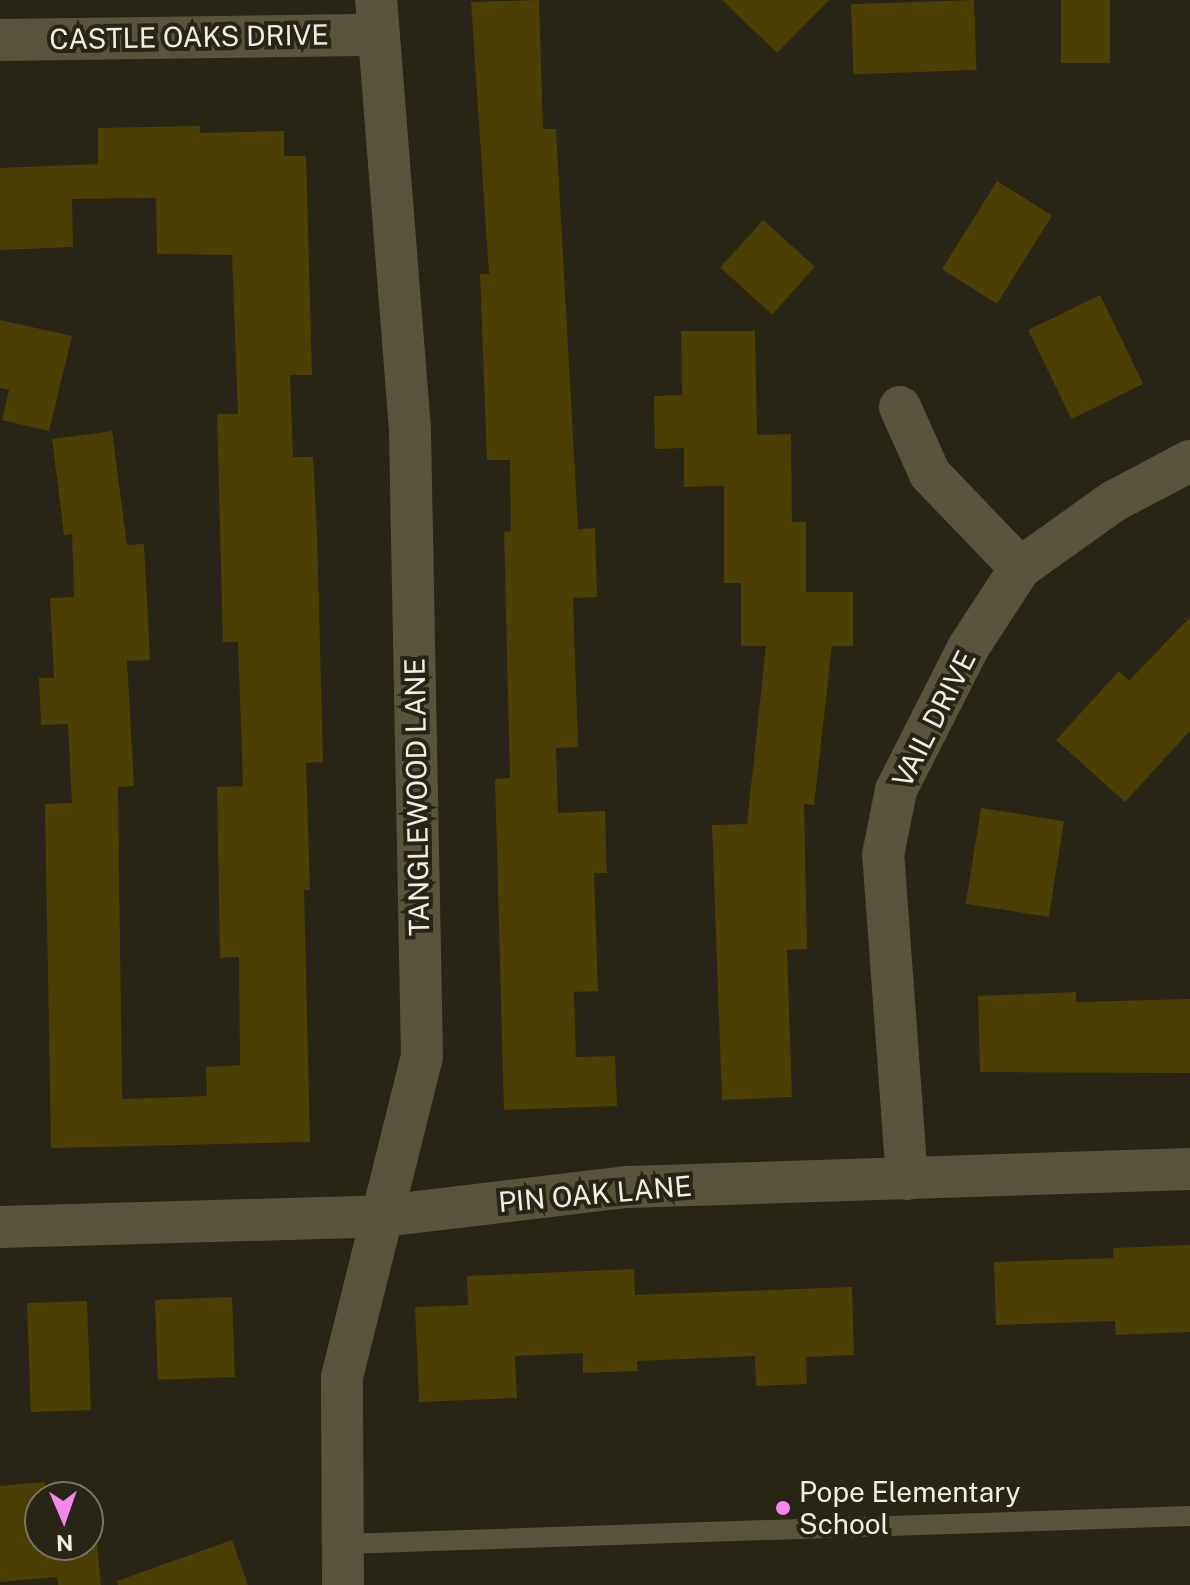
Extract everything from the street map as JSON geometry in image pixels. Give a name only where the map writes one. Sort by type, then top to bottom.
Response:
[{"type":"street","name":"CASTLE OAKS DRIVE","points":[[0,40],[377,17]]},
{"type":"street","name":"TANGLEWOOD LANE","points":[[343,1585],[342,1377],[422,1057],[410,430],[377,17]]},
{"type":"street","points":[[900,407],[930,474],[1020,568]]},
{"type":"street","name":"VAIL DRIVE","points":[[907,1179],[883,855],[896,790],[968,648],[1020,568],[1114,501],[1190,461]]},
{"type":"street","name":"PIN OAK LANE","points":[[0,1227],[383,1216],[628,1187],[1190,1169]]},
{"type":"lane","points":[[343,1544],[1190,1516]]},
{"type":"building","points":[[539,0],[543,129],[556,129],[578,529],[595,528],[597,597],[573,598],[578,747],[556,748],[558,813],[605,811],[607,873],[594,873],[598,991],[574,992],[576,1057],[615,1056],[617,1106],[504,1110],[495,779],[510,778],[504,532],[511,531],[510,460],[487,460],[480,274],[489,274],[471,2]]},
{"type":"building","points":[[722,0],[829,0],[777,53]]},
{"type":"building","points":[[974,0],[976,70],[854,74],[851,4]]},
{"type":"building","points":[[1061,0],[1110,0],[1110,63],[1061,63]]},
{"type":"building","points":[[200,126],[200,133],[284,131],[284,156],[306,156],[312,375],[290,375],[293,457],[313,457],[323,762],[306,763],[310,890],[304,890],[310,1142],[51,1148],[45,804],[72,803],[68,724],[41,725],[39,678],[54,678],[50,598],[74,597],[72,534],[64,535],[52,439],[112,431],[127,545],[144,544],[150,660],[127,661],[134,786],[118,787],[122,1099],[207,1096],[206,1067],[240,1065],[239,957],[220,958],[217,787],[243,786],[238,642],[223,642],[217,414],[238,414],[232,255],[157,254],[156,198],[72,199],[73,247],[0,250],[0,168],[98,164],[98,128]]},
{"type":"building","points":[[997,181],[1052,215],[997,304],[942,269]]},
{"type":"building","points":[[763,220],[815,267],[772,314],[720,268]]},
{"type":"building","points":[[1100,295],[1143,384],[1071,419],[1028,330]]},
{"type":"building","points":[[0,320],[72,336],[49,431],[2,420],[9,390],[0,388]]},
{"type":"building","points":[[681,331],[755,331],[757,435],[791,434],[792,522],[806,522],[806,592],[853,592],[853,646],[832,646],[814,805],[804,804],[807,949],[787,950],[792,1097],[722,1100],[712,825],[747,824],[766,646],[741,646],[741,583],[724,583],[724,486],[684,487],[684,448],[655,449],[654,396],[682,395]]},
{"type":"building","points":[[1190,617],[1190,731],[1125,802],[1056,740],[1119,671],[1129,681]]},
{"type":"building","points":[[981,808],[1064,821],[1049,917],[966,904]]},
{"type":"building","points":[[1076,992],[1076,1002],[1190,999],[1190,1073],[980,1072],[978,996]]},
{"type":"building","points":[[1190,1245],[1190,1332],[1116,1335],[1115,1321],[996,1325],[994,1262],[1113,1258],[1113,1248]]},
{"type":"building","points":[[634,1269],[635,1295],[852,1287],[854,1355],[806,1357],[807,1384],[756,1386],[755,1356],[637,1361],[638,1371],[583,1373],[583,1353],[515,1356],[517,1398],[419,1402],[415,1307],[468,1305],[467,1276]]},
{"type":"building","points":[[232,1297],[235,1377],[158,1380],[155,1300]]},
{"type":"building","points":[[87,1301],[91,1410],[31,1412],[27,1303]]},
{"type":"building","points":[[24,1484],[24,1561],[99,1561],[101,1585],[58,1585],[57,1577],[0,1582],[0,1486]]},
{"type":"building","points":[[232,1540],[248,1585],[118,1585],[117,1581]]},
{"type":"place","name":"Pope Elementary School","points":[[783,1508]]}]
